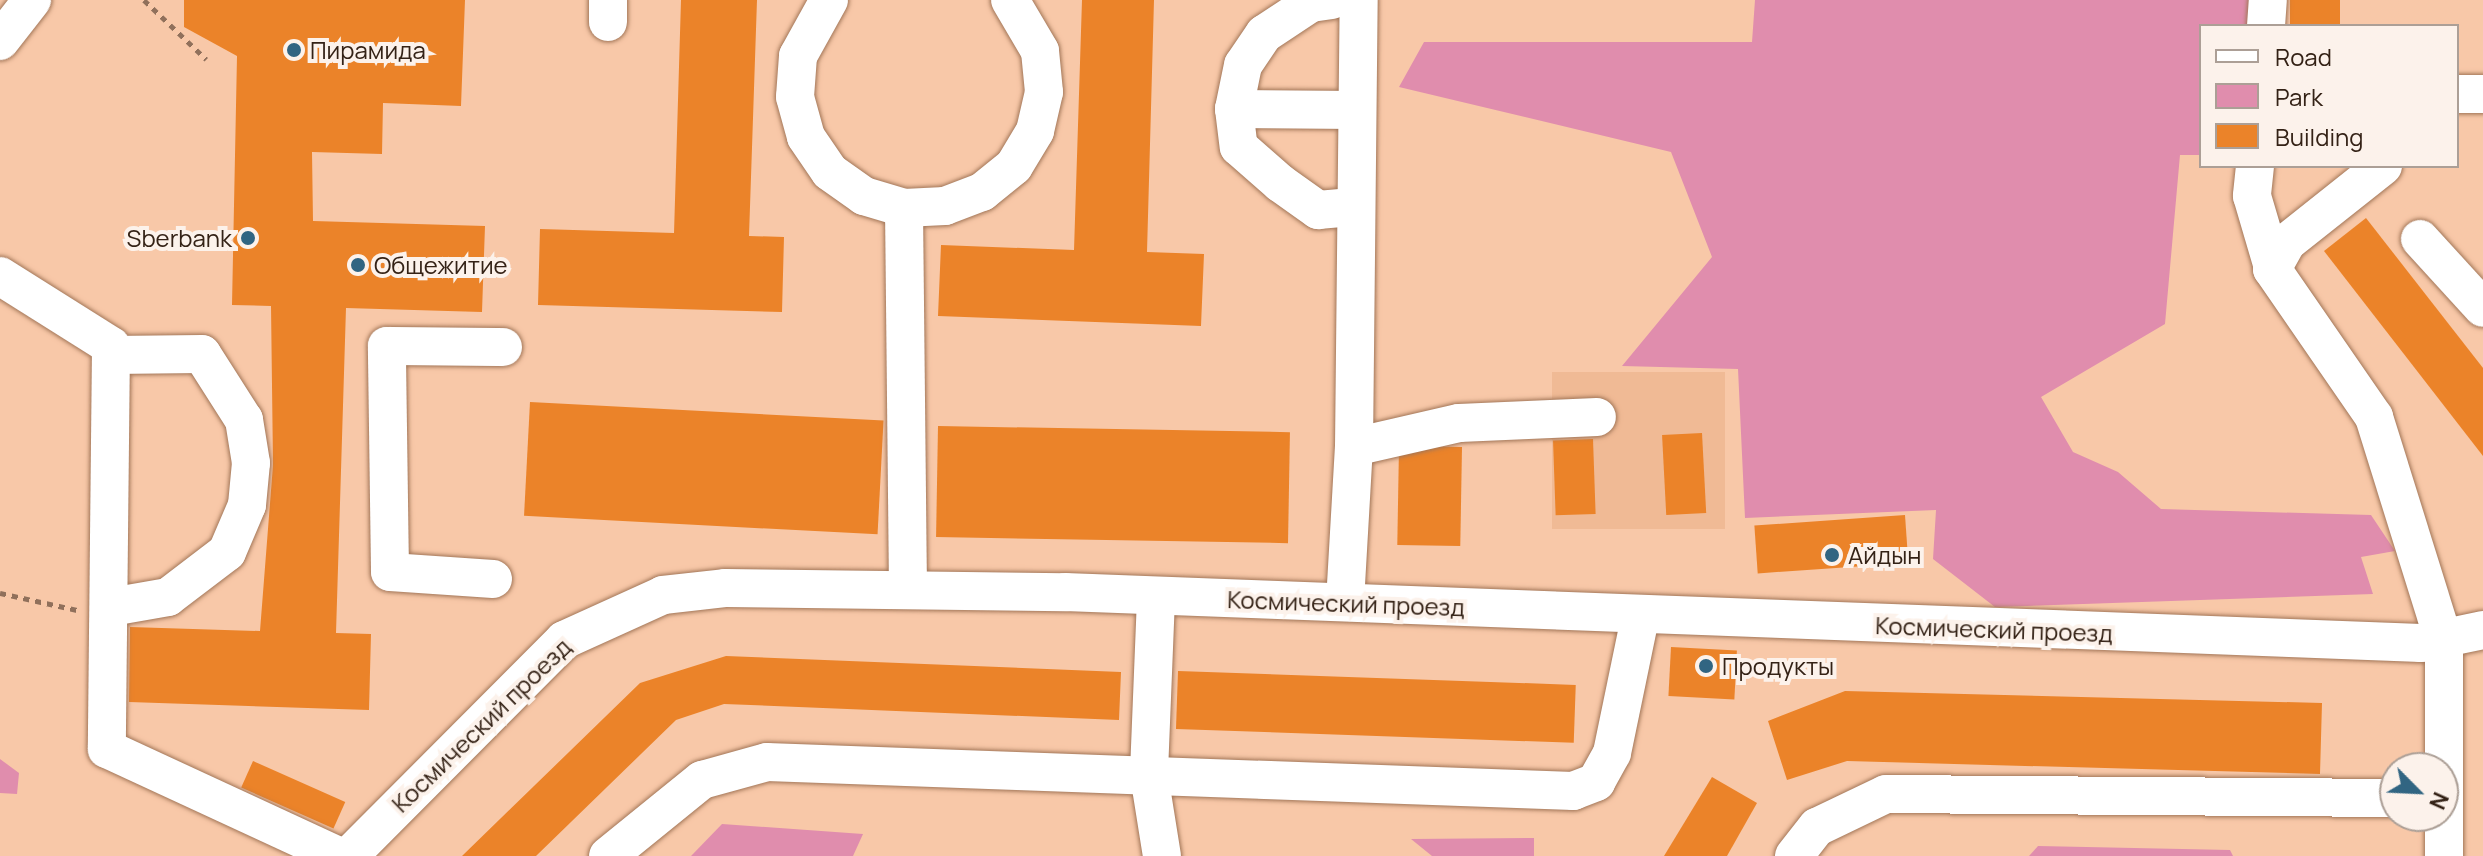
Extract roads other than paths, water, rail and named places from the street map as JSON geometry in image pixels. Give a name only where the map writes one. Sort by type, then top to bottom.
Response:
[{"type":"street","points":[[0,41],[32,0]]},
{"type":"street","points":[[829,0],[798,56],[795,97],[806,137],[830,172],[864,196],[904,208],[945,206],[982,192],[1014,166],[1035,131],[1044,92],[1040,51],[1010,0]]},
{"type":"street","points":[[1332,0],[1311,3],[1264,34],[1243,65],[1234,109],[1239,147],[1280,183],[1318,210],[1355,207]]},
{"type":"street","points":[[1345,602],[1354,447],[1359,0]]},
{"type":"street","points":[[2266,24],[2268,0]]},
{"type":"street","points":[[2459,94],[2483,94]]},
{"type":"street","points":[[1234,109],[1357,110]]},
{"type":"street","points":[[2255,168],[2252,196],[2277,286],[2338,357],[2374,417],[2444,642],[2444,752]]},
{"type":"street","points":[[2272,264],[2287,242],[2380,168]]},
{"type":"street","points":[[904,208],[908,588]]},
{"type":"street","points":[[2420,239],[2483,308]]},
{"type":"street","points":[[0,276],[111,346],[111,607],[107,749],[339,856]]},
{"type":"street","points":[[493,579],[390,572],[387,346],[503,347]]},
{"type":"street","points":[[111,355],[202,354],[244,420],[251,463],[247,505],[227,552],[168,597],[111,607]]},
{"type":"street","points":[[1354,447],[1459,423],[1597,417]]},
{"type":"street","name":"Космический проезд","points":[[349,856],[564,640],[606,616],[663,595],[725,588],[908,588],[1345,602],[1640,618],[2444,642],[2483,630]]},
{"type":"street","points":[[1156,598],[1149,775],[1162,856]]},
{"type":"street","points":[[608,856],[702,780],[767,762],[1573,791],[1596,782],[1612,753],[1640,618]]},
{"type":"street","points":[[1794,856],[1817,827],[1886,794],[2379,798]]},
{"type":"street","points":[[2444,832],[2444,856]]},
{"type":"place","name":"Пирамида","points":[[294,50]]},
{"type":"place","name":"Sberbank","points":[[248,238]]},
{"type":"place","name":"Общежитие","points":[[358,265]]},
{"type":"place","name":"Айдын","points":[[1832,555]]},
{"type":"place","name":"Продукты","points":[[1706,666]]}]
